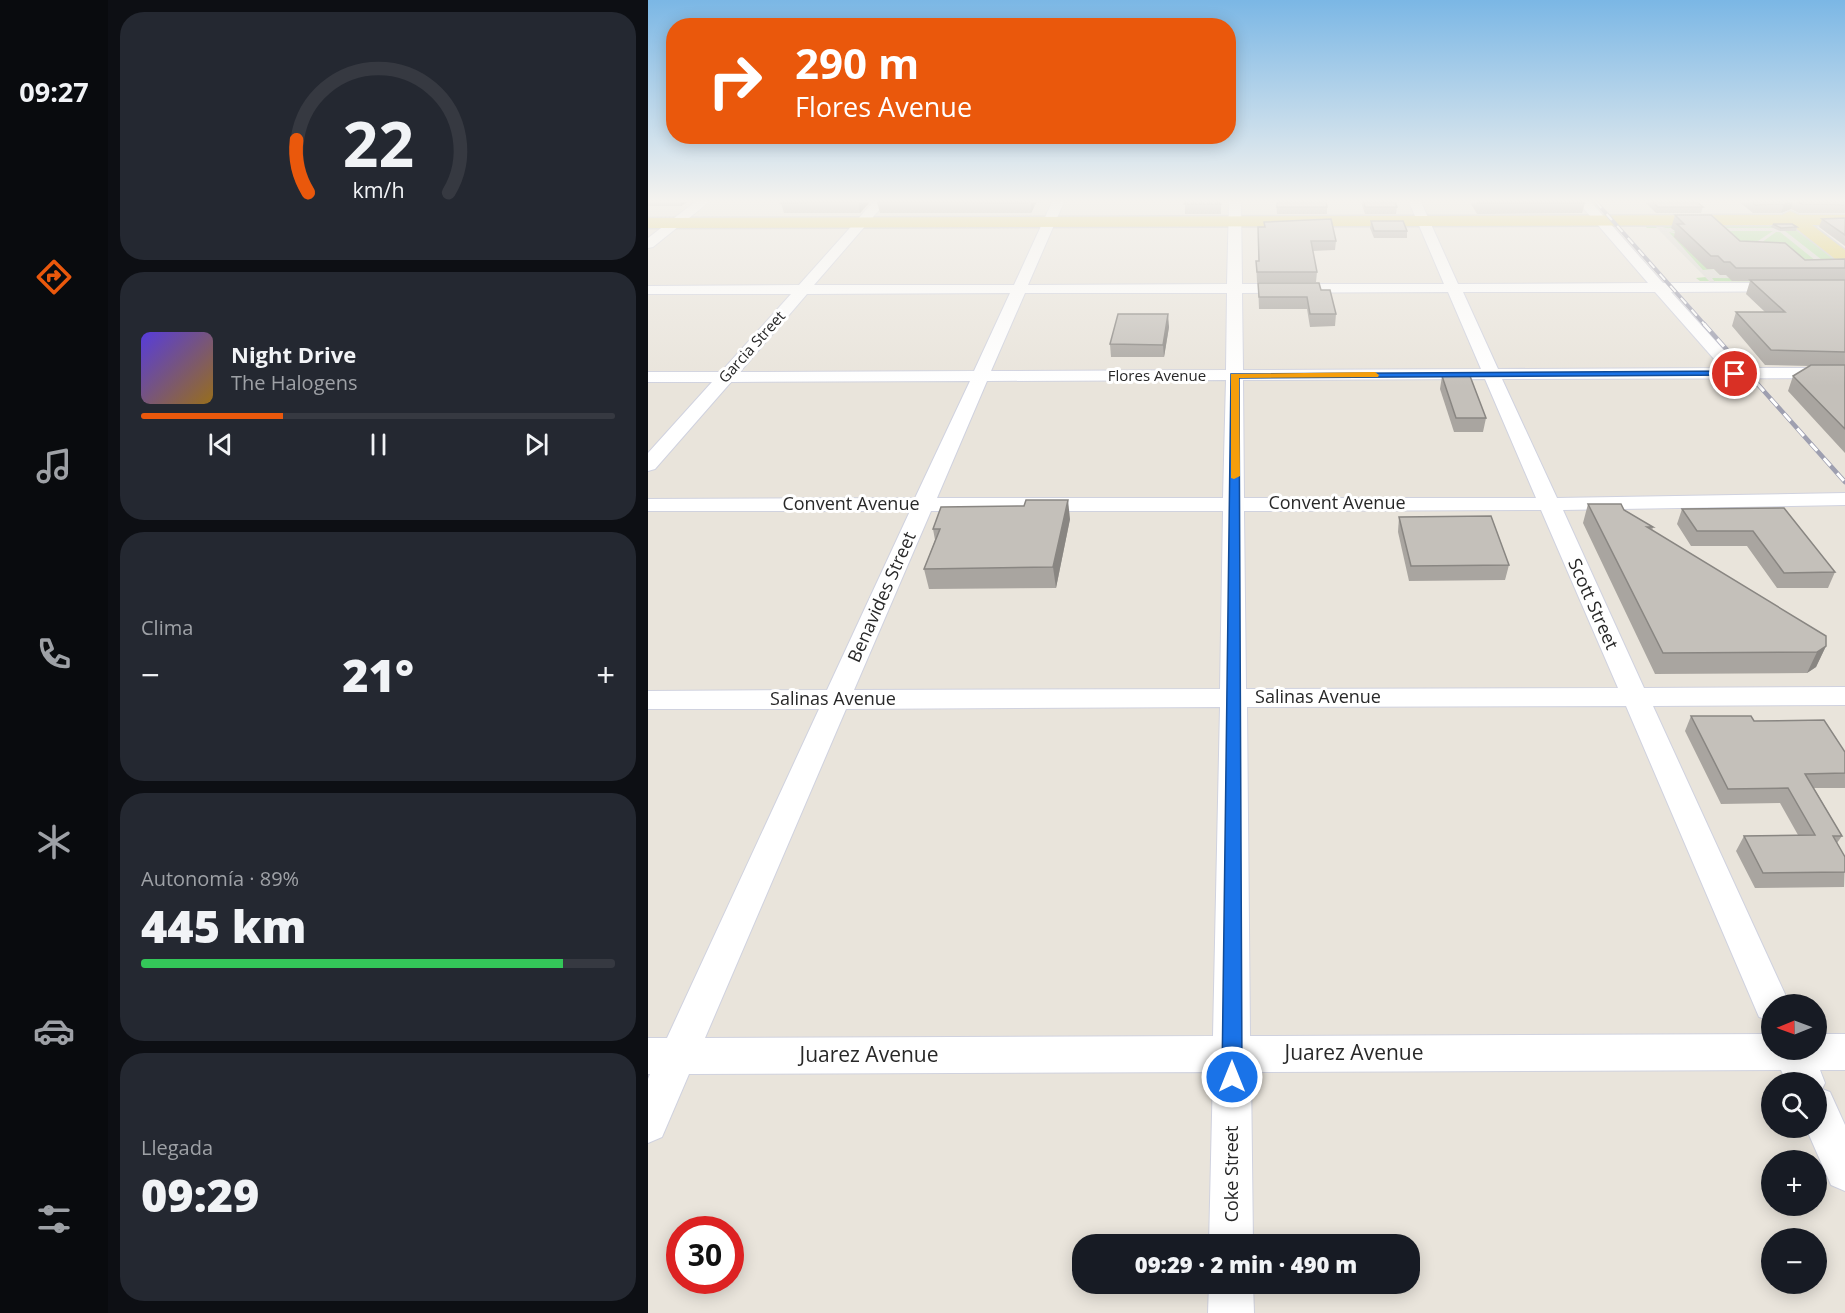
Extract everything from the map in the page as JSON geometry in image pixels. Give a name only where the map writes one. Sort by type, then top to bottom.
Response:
[{"type":"street","name":"Garcia Street","points":[[648,465],[827,263]]},
{"type":"street","name":"Benavides Street","points":[[648,1123],[663,1056],[836,699],[1031,263]]},
{"type":"street","name":"Coke Street","points":[[1232,1234],[1235,263]]},
{"type":"street","name":"Scott Street","points":[[1442,263],[1767,994]]},
{"type":"street","points":[[1638,263],[1735,374]]},
{"type":"street","points":[[648,290],[1845,287]]},
{"type":"street","name":"Flores Avenue","points":[[648,377],[1845,373]]},
{"type":"street","name":"Convent Avenue","points":[[648,505],[1549,504],[1845,499]]},
{"type":"street","name":"Salinas Avenue","points":[[648,700],[1845,696]]},
{"type":"street","name":"Juarez Avenue","points":[[663,1056],[1232,1053],[1797,1062],[1845,1052]]},
{"type":"street","points":[[1827,1131],[1845,1171]]},
{"type":"street","points":[[1231,1294],[1231,1313]]},
{"type":"green space","points":[[1693,263],[1840,263],[1845,267],[1845,282],[1700,281],[1696,278],[1706,277]]},
{"type":"shaded area","points":[[1692,263],[1697,263],[1703,270],[1714,269],[1720,275],[1825,275],[1785,263],[1795,263],[1831,273],[1819,263],[1826,263],[1840,274],[1845,275],[1845,279],[1712,278],[1715,282],[1710,282]]},
{"type":"building","points":[[1256,263],[1315,263],[1317,272],[1257,272]]},
{"type":"building","points":[[1731,263],[1845,263],[1845,268],[1736,268]]},
{"type":"building","points":[[1750,280],[1845,280],[1845,352],[1771,350],[1736,312],[1785,312]]},
{"type":"building","points":[[1258,283],[1319,283],[1321,290],[1330,290],[1336,314],[1310,314],[1307,297],[1259,297]]},
{"type":"building","points":[[1118,314],[1168,314],[1163,345],[1110,344]]},
{"type":"building","points":[[1811,365],[1845,365],[1845,429],[1793,376]]},
{"type":"building","points":[[1442,376],[1470,376],[1486,418],[1456,418]]},
{"type":"building","points":[[1026,500],[1068,500],[1053,567],[924,569],[940,529],[933,529],[941,507],[1024,506]]},
{"type":"building","points":[[1588,504],[1621,504],[1624,510],[1653,527],[1647,527],[1826,636],[1826,646],[1817,652],[1663,653]]},
{"type":"building","points":[[1784,508],[1835,572],[1784,573],[1753,531],[1697,531],[1682,509]]},
{"type":"building","points":[[1491,516],[1509,565],[1411,566],[1399,517]]},
{"type":"building","points":[[1691,716],[1751,716],[1754,721],[1824,720],[1845,752],[1845,773],[1805,774],[1842,836],[1833,836],[1845,857],[1845,872],[1763,873],[1744,836],[1815,835],[1788,788],[1728,789]]},
{"type":"railway","points":[[1650,263],[1705,325]]},
{"type":"railway","points":[[1704,324],[1845,482]]},
{"type":"slow traffic","points":[[1234,476],[1234,375],[1375,375]]},
{"type":"route","points":[[1232,1077],[1234,375],[1735,374]]}]
